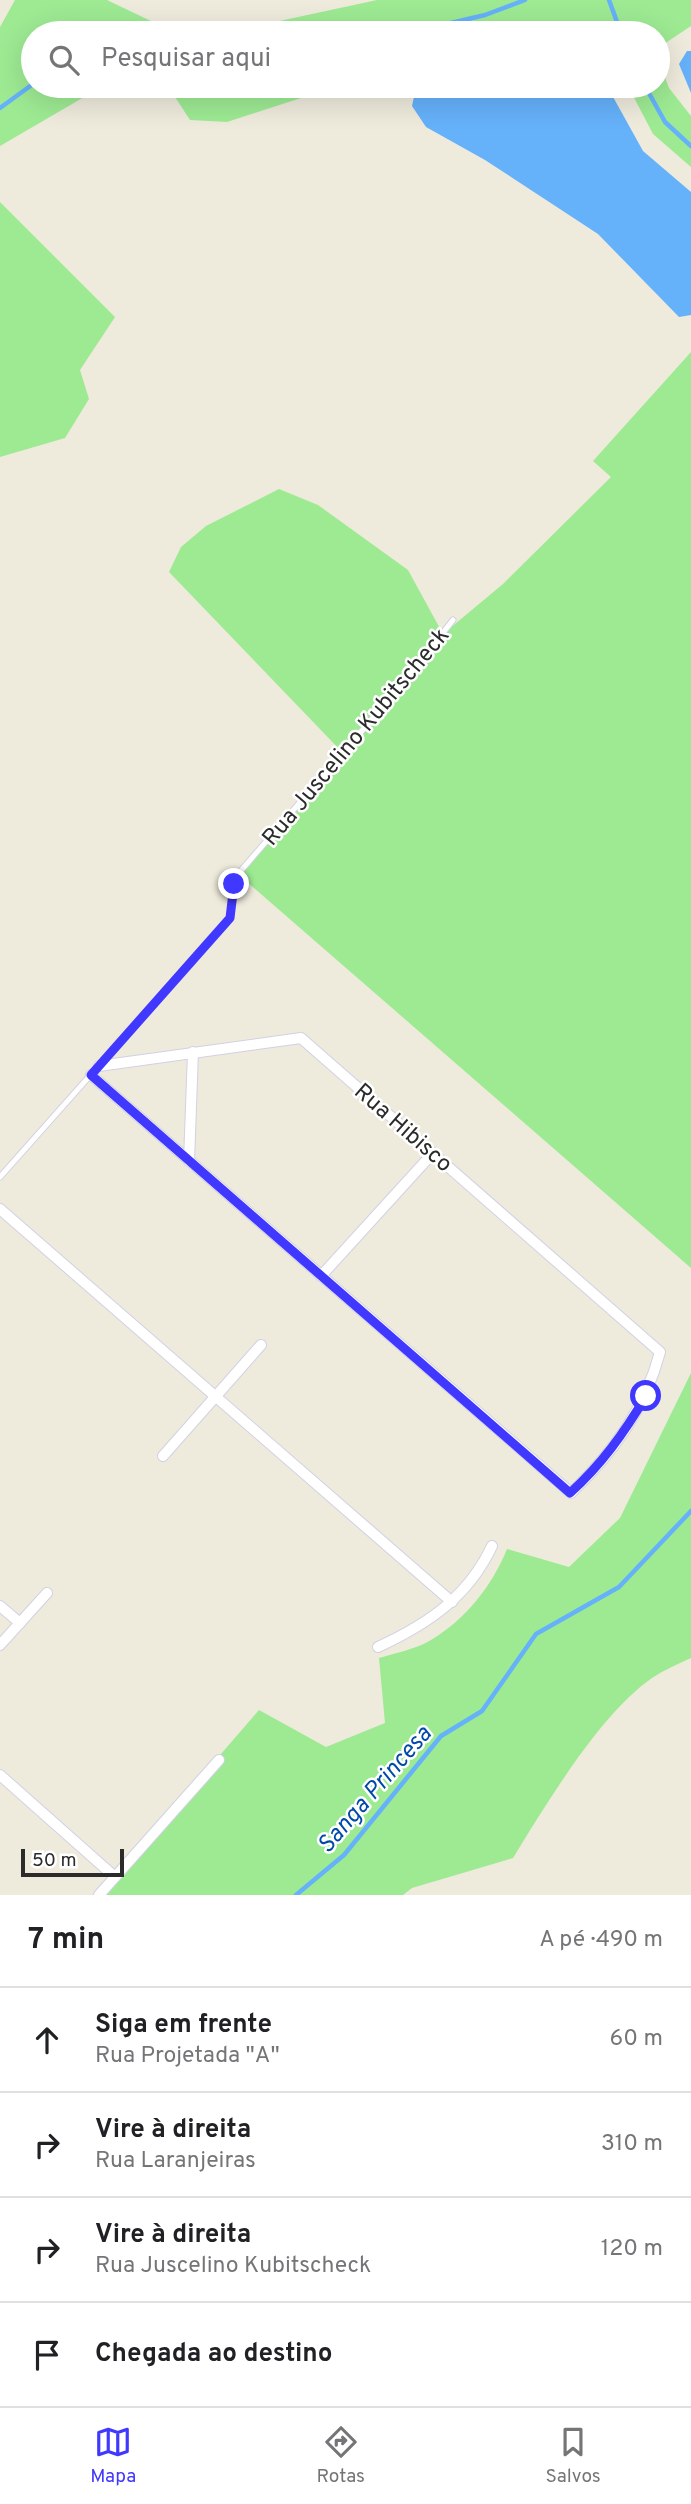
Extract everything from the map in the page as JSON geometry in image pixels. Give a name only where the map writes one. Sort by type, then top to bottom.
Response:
[{"type":"street","name":"Rua Hibisco","points":[[99,1066],[301,1038],[660,1352],[646,1396],[622,1437],[599,1467],[570,1493],[321,1276]]},
{"type":"street","points":[[189,1161],[193,1052]]},
{"type":"street","points":[[91,1075],[321,1276],[433,1153]]},
{"type":"street","points":[[0,1209],[452,1602]]},
{"type":"street","points":[[163,1456],[261,1345]]},
{"type":"street","points":[[378,1647],[411,1632],[452,1602],[483,1565],[492,1546]]},
{"type":"street","points":[[0,1646],[47,1593]]},
{"type":"street","points":[[0,1606],[20,1623]]},
{"type":"street","points":[[99,1895],[219,1760]]},
{"type":"street","points":[[0,1775],[115,1877]]},
{"type":"lane","name":"Rua Juscelino Kubitscheck","points":[[0,1177],[230,918],[238,874],[405,681],[453,620]]},
{"type":"green space","points":[[15,0],[107,0],[151,21],[21,21],[21,98],[82,98],[0,146],[0,27]]},
{"type":"green space","points":[[377,0],[691,0],[691,26],[670,40],[670,21],[280,21]]},
{"type":"green space","points":[[670,89],[691,116],[691,167],[653,134],[634,98],[670,98]]},
{"type":"green space","points":[[176,98],[301,98],[227,122],[190,120]]},
{"type":"green space","points":[[0,202],[115,317],[80,370],[89,399],[65,438],[0,457]]},
{"type":"green space","points":[[691,352],[691,1268],[238,874],[343,753],[169,572],[181,547],[206,526],[279,489],[318,505],[408,570],[443,634],[503,584],[611,477],[593,461]]},
{"type":"green space","points":[[691,1373],[691,1658],[652,1678],[613,1714],[576,1761],[513,1858],[412,1888],[403,1895],[99,1895],[259,1710],[326,1747],[385,1723],[379,1658],[425,1643],[456,1622],[486,1589],[507,1549],[569,1567],[620,1518]]},
{"type":"water","points":[[687,51],[691,51],[691,93],[679,64]]},
{"type":"water","points":[[414,98],[614,98],[643,151],[691,192],[691,315],[679,317],[598,234],[485,160],[426,127],[412,106]]},
{"type":"waterway","points":[[459,21],[485,15],[525,0]]},
{"type":"waterway","points":[[609,0],[617,21]]},
{"type":"waterway","points":[[0,108],[21,93]]},
{"type":"waterway","points":[[652,98],[665,122],[691,146]]},
{"type":"waterway","name":"Sanga Princesa","points":[[296,1895],[344,1855],[441,1736],[482,1711],[536,1634],[619,1587],[691,1511]]},
{"type":"route","points":[[234,884],[230,918],[91,1075],[570,1493],[599,1467],[622,1437],[646,1396]]}]
